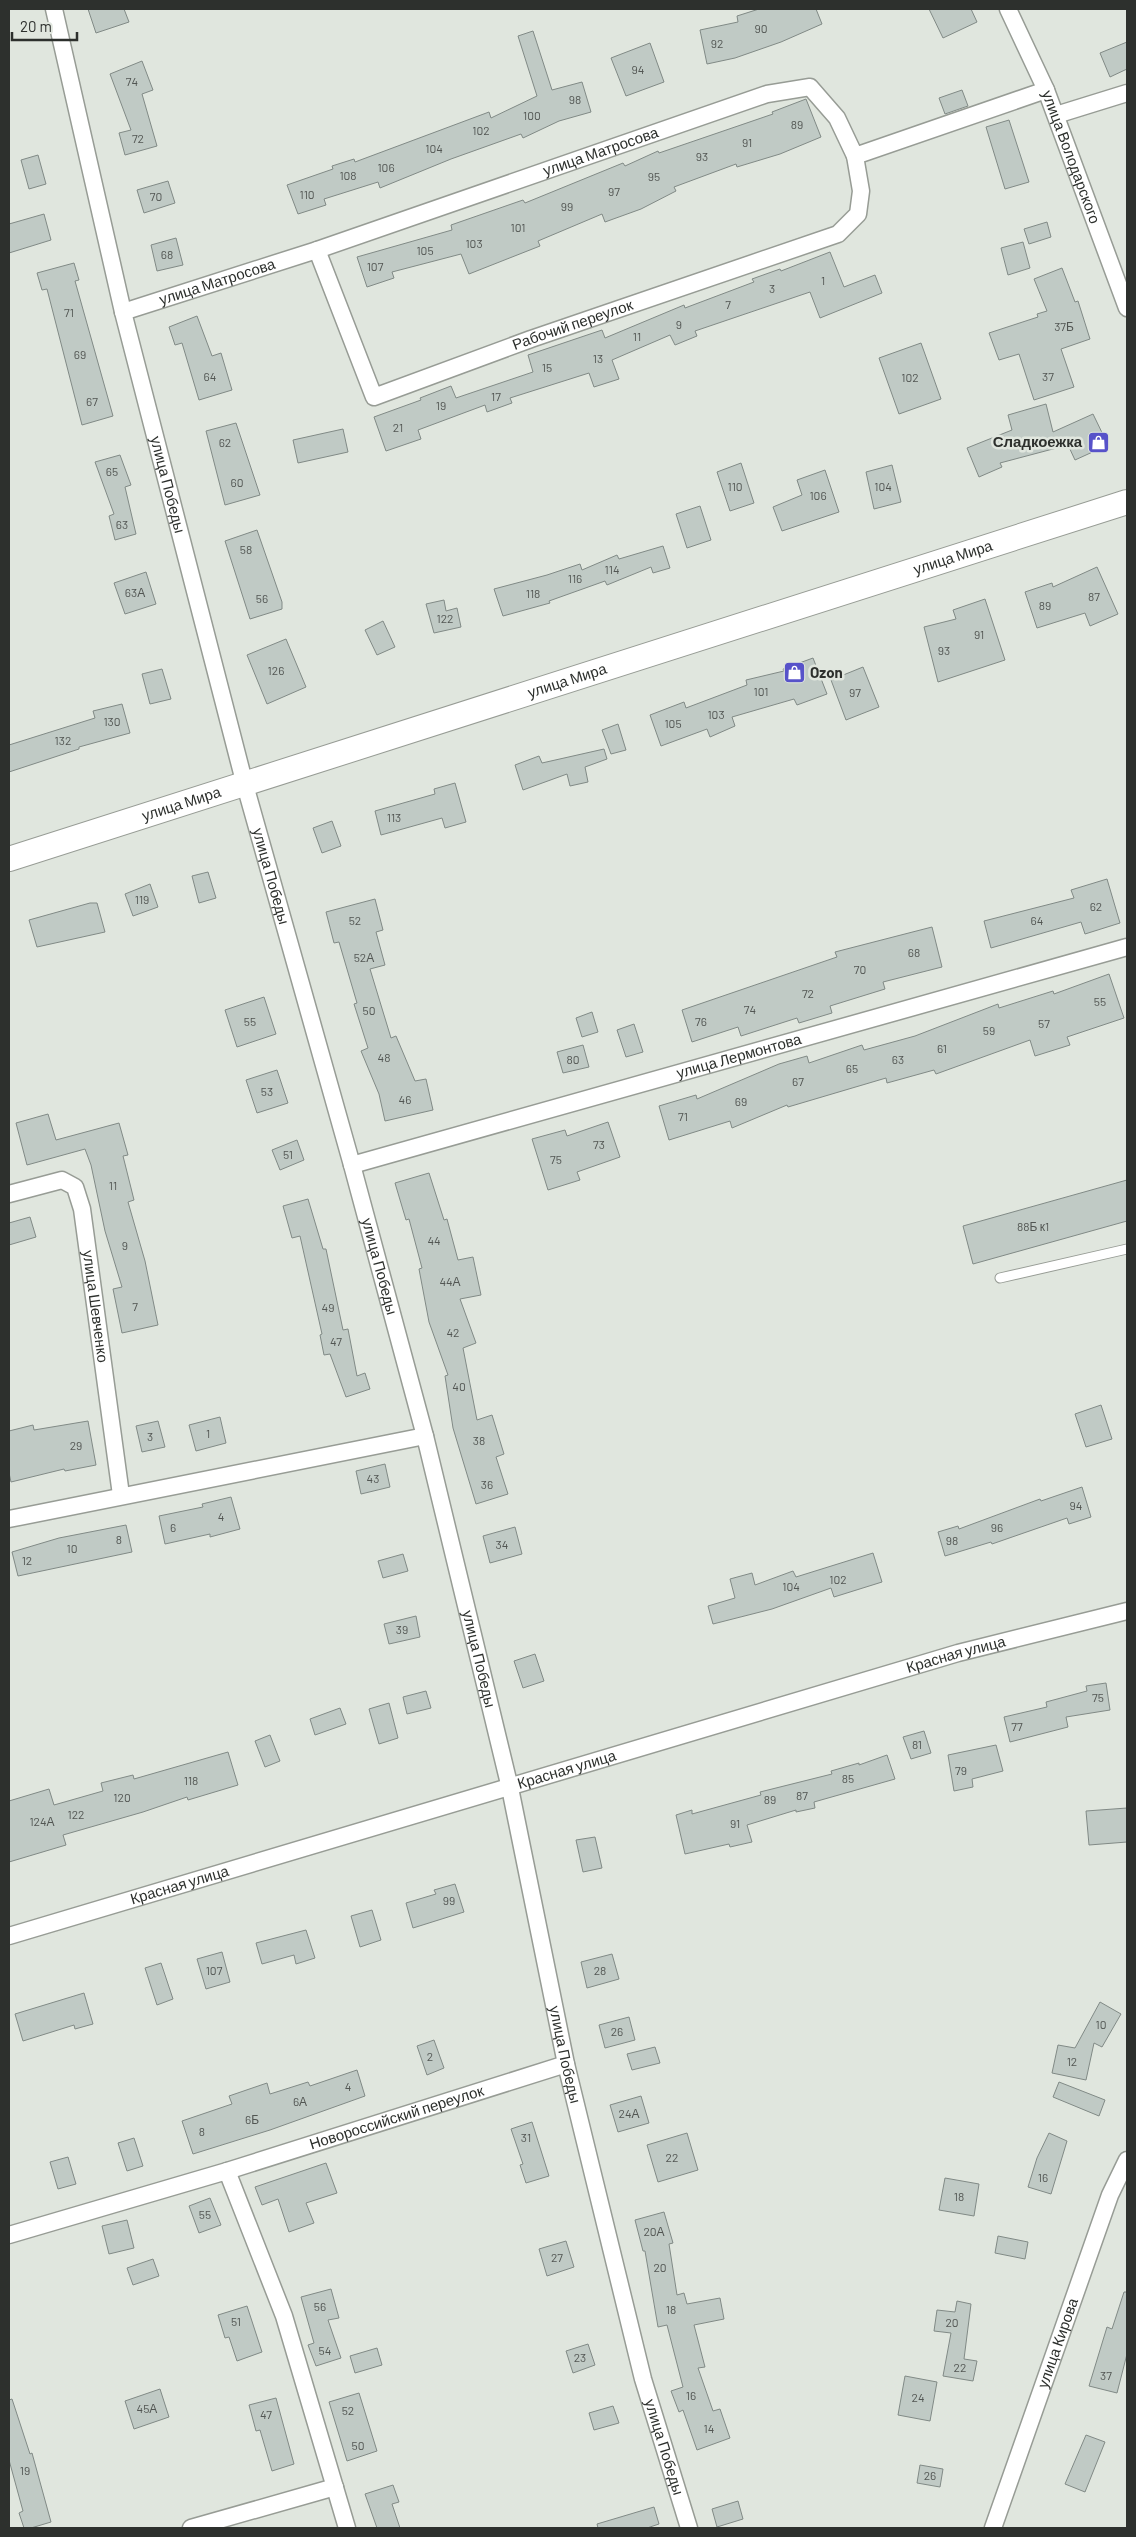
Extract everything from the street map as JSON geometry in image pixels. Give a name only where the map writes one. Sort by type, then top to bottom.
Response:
[{"type":"main road","name":"улица Мира","points":[[9,859],[244,786],[1127,502]]},
{"type":"street","name":"улица Победы","points":[[54,9],[123,312],[244,786],[352,1165],[425,1436],[510,1788],[566,2064],[643,2379],[689,2528]]},
{"type":"street","name":"улица Володарского","points":[[1008,9],[1046,90],[1127,308]]},
{"type":"street","name":"улица Матросова","points":[[123,312],[316,250],[767,94],[810,88],[836,118],[855,156]]},
{"type":"street","points":[[855,156],[1046,90]]},
{"type":"street","points":[[1056,116],[1127,93]]},
{"type":"street","name":"Рабочий переулок","points":[[316,250],[374,397],[531,339],[838,234],[858,214],[861,191],[855,156]]},
{"type":"street","name":"улица Лермонтова","points":[[352,1165],[1127,947]]},
{"type":"street","name":"улица Шевченко","points":[[9,1194],[62,1180],[75,1187],[82,1209],[122,1496]]},
{"type":"street","points":[[9,1519],[425,1436]]},
{"type":"street","name":"Красная улица","points":[[9,1936],[958,1653],[1127,1611]]},
{"type":"street","name":"Новороссийский переулок","points":[[9,2235],[227,2171],[566,2064]]},
{"type":"street","name":"улица Кирова","points":[[992,2528],[1110,2195],[1127,2160]]},
{"type":"street","points":[[227,2171],[284,2316],[347,2528]]},
{"type":"street","points":[[191,2528],[335,2486]]},
{"type":"lane","points":[[1000,1278],[1127,1249]]},
{"type":"building","points":[[88,9],[124,9],[129,22],[96,33]]},
{"type":"building","points":[[759,9],[816,9],[822,24],[781,42],[735,58],[707,64],[700,30],[738,22],[737,16]]},
{"type":"building","points":[[929,9],[971,9],[977,22],[943,38]]},
{"type":"building","points":[[533,31],[552,90],[582,82],[591,112],[559,121],[523,138],[521,134],[451,159],[380,188],[378,182],[324,199],[326,205],[298,214],[287,185],[333,169],[332,166],[354,159],[355,162],[489,112],[491,118],[537,96],[518,36]]},
{"type":"building","points":[[1127,42],[1127,69],[1110,77],[1100,53]]},
{"type":"building","points":[[650,43],[664,82],[626,96],[611,58]]},
{"type":"building","points":[[142,61],[153,90],[142,94],[157,146],[125,155],[119,133],[131,130],[110,74]]},
{"type":"building","points":[[962,90],[968,106],[945,114],[939,98]]},
{"type":"building","points":[[806,99],[821,137],[780,154],[737,167],[736,164],[674,187],[676,191],[641,209],[605,222],[602,214],[538,241],[540,246],[469,274],[461,254],[392,272],[394,278],[367,287],[357,257],[452,230],[451,225],[523,200],[525,203],[623,163],[625,166],[658,151],[659,153],[773,114],[772,112]]},
{"type":"building","points":[[1009,120],[1029,182],[1005,189],[986,127]]},
{"type":"building","points":[[38,155],[46,184],[29,189],[21,160]]},
{"type":"building","points":[[168,181],[175,203],[144,213],[137,190]]},
{"type":"building","points":[[44,214],[51,240],[9,253],[9,224]]},
{"type":"building","points":[[1047,222],[1051,237],[1029,244],[1024,229]]},
{"type":"building","points":[[176,238],[183,265],[157,271],[151,245]]},
{"type":"building","points":[[1023,242],[1030,268],[1008,275],[1001,248]]},
{"type":"building","points":[[830,252],[844,287],[875,275],[882,293],[820,318],[810,292],[695,331],[697,336],[675,345],[670,335],[612,360],[619,379],[594,387],[589,373],[510,398],[512,403],[487,412],[485,405],[418,430],[421,439],[386,451],[374,417],[421,400],[420,398],[451,386],[456,398],[533,372],[528,355],[602,330],[605,338],[684,305],[685,308],[754,282],[752,279],[780,269],[781,271]]},
{"type":"building","points":[[74,263],[79,280],[75,281],[113,416],[82,425],[47,289],[42,290],[37,273]]},
{"type":"building","points":[[1062,268],[1075,302],[1078,301],[1090,339],[1061,349],[1074,387],[1034,400],[1019,354],[999,360],[989,333],[1038,317],[1037,314],[1047,311],[1034,279]]},
{"type":"building","points":[[197,316],[212,356],[221,353],[232,390],[199,400],[182,343],[175,345],[169,327]]},
{"type":"building","points":[[921,343],[941,399],[899,414],[879,358]]},
{"type":"building","points":[[1046,404],[1053,432],[1093,414],[1108,445],[1075,460],[1068,445],[1000,463],[1002,467],[979,477],[967,448],[1012,430],[1008,415]]},
{"type":"building","points":[[236,423],[260,495],[225,505],[206,431]]},
{"type":"building","points":[[343,429],[348,452],[298,463],[293,440]]},
{"type":"building","points":[[120,455],[131,485],[125,487],[136,534],[115,540],[109,516],[114,514],[95,462]]},
{"type":"building","points":[[741,463],[754,503],[730,511],[717,472]]},
{"type":"building","points":[[892,465],[901,502],[874,509],[866,472]]},
{"type":"building","points":[[825,470],[839,512],[782,531],[773,507],[802,495],[797,480]]},
{"type":"building","points":[[700,506],[711,540],[687,548],[676,514]]},
{"type":"building","points":[[257,530],[282,602],[282,609],[250,619],[225,541]]},
{"type":"building","points":[[663,546],[670,568],[653,573],[651,567],[607,585],[605,581],[549,601],[550,603],[503,616],[494,589],[580,564],[582,570],[617,555],[619,559]]},
{"type":"building","points":[[1097,567],[1118,614],[1090,626],[1085,613],[1037,628],[1025,592],[1052,583],[1053,587]]},
{"type":"building","points":[[146,572],[156,604],[125,614],[114,583]]},
{"type":"building","points":[[985,599],[1005,660],[938,682],[924,627],[956,619],[953,610]]},
{"type":"building","points":[[444,600],[446,611],[457,608],[461,627],[434,633],[426,604]]},
{"type":"building","points":[[383,621],[395,647],[377,655],[365,630]]},
{"type":"building","points":[[286,639],[306,687],[267,704],[247,655]]},
{"type":"building","points":[[813,658],[827,694],[797,705],[794,699],[732,717],[735,726],[710,737],[707,729],[661,746],[650,715],[684,702],[686,708],[747,685],[746,680],[784,671],[783,669]]},
{"type":"building","points":[[863,667],[879,707],[846,720],[831,680]]},
{"type":"building","points":[[162,669],[171,699],[150,704],[142,674]]},
{"type":"building","points":[[122,704],[130,733],[79,747],[79,749],[9,772],[9,745],[95,718],[93,711]]},
{"type":"building","points":[[618,724],[626,750],[611,754],[602,730]]},
{"type":"building","points":[[604,749],[607,759],[585,767],[588,782],[570,786],[567,774],[523,790],[515,765],[539,756],[542,763]]},
{"type":"building","points":[[455,783],[466,822],[445,828],[442,818],[381,835],[375,811],[435,794],[434,789]]},
{"type":"building","points":[[332,821],[341,846],[322,853],[313,828]]},
{"type":"building","points":[[208,872],[216,898],[199,903],[192,876]]},
{"type":"building","points":[[1107,879],[1120,923],[1085,934],[1081,922],[991,948],[984,921],[1074,898],[1071,890]]},
{"type":"building","points":[[150,884],[158,907],[133,916],[125,894]]},
{"type":"building","points":[[375,899],[383,930],[376,932],[385,965],[370,969],[391,1038],[396,1036],[415,1081],[426,1079],[433,1110],[385,1121],[379,1094],[361,1051],[368,1048],[354,1004],[357,1003],[339,942],[334,943],[326,912]]},
{"type":"building","points":[[90,903],[97,903],[105,932],[37,947],[29,920]]},
{"type":"building","points":[[932,927],[942,967],[883,982],[885,989],[830,1006],[832,1013],[799,1023],[797,1018],[741,1036],[738,1027],[692,1042],[682,1010],[837,957],[835,952]]},
{"type":"building","points":[[1109,974],[1124,1018],[1067,1037],[1070,1045],[1035,1056],[1030,1040],[936,1074],[934,1070],[887,1083],[886,1078],[788,1107],[787,1105],[732,1128],[730,1121],[669,1140],[659,1106],[696,1095],[697,1099],[779,1064],[807,1056],[809,1063],[862,1045],[864,1050],[915,1036],[998,1004],[999,1008],[1053,991],[1054,994]]},
{"type":"building","points":[[264,997],[276,1034],[237,1047],[225,1010]]},
{"type":"building","points":[[592,1012],[598,1032],[582,1037],[576,1018]]},
{"type":"building","points":[[634,1024],[643,1052],[626,1057],[617,1030]]},
{"type":"building","points":[[583,1045],[589,1067],[563,1073],[557,1052]]},
{"type":"building","points":[[277,1070],[288,1103],[257,1113],[246,1080]]},
{"type":"building","points":[[48,1114],[56,1140],[119,1123],[128,1155],[123,1156],[134,1200],[128,1202],[145,1261],[158,1325],[122,1333],[113,1289],[122,1287],[105,1231],[91,1165],[85,1149],[27,1165],[16,1123]]},
{"type":"building","points":[[608,1122],[620,1157],[577,1172],[580,1180],[548,1190],[532,1139],[565,1130],[567,1136]]},
{"type":"building","points":[[297,1140],[304,1160],[280,1170],[272,1150]]},
{"type":"building","points":[[429,1173],[444,1220],[447,1219],[458,1260],[473,1257],[481,1295],[460,1299],[476,1343],[463,1348],[477,1420],[492,1415],[504,1454],[496,1457],[508,1494],[476,1504],[453,1428],[445,1376],[448,1375],[429,1322],[419,1269],[422,1268],[409,1219],[406,1220],[395,1183]]},
{"type":"building","points":[[1127,1180],[1127,1221],[973,1264],[963,1226]]},
{"type":"building","points":[[308,1199],[323,1249],[326,1249],[343,1330],[348,1329],[357,1376],[365,1373],[370,1389],[346,1397],[330,1354],[324,1355],[320,1335],[322,1334],[300,1236],[292,1238],[283,1206]]},
{"type":"building","points":[[30,1217],[36,1237],[9,1245],[9,1223]]},
{"type":"building","points":[[1101,1405],[1112,1439],[1086,1447],[1075,1414]]},
{"type":"building","points":[[220,1417],[226,1443],[196,1451],[189,1425]]},
{"type":"building","points":[[88,1421],[96,1465],[65,1471],[64,1469],[11,1482],[9,1473],[9,1431],[33,1425],[34,1430]]},
{"type":"building","points":[[158,1421],[165,1447],[142,1452],[136,1426]]},
{"type":"building","points":[[385,1464],[390,1487],[361,1494],[356,1471]]},
{"type":"building","points":[[1082,1487],[1091,1517],[1069,1524],[1067,1518],[992,1544],[991,1542],[945,1556],[938,1532],[958,1526],[959,1529],[1040,1499],[1041,1501]]},
{"type":"building","points":[[231,1497],[240,1529],[210,1537],[210,1534],[165,1544],[159,1516],[203,1507],[202,1504]]},
{"type":"building","points":[[126,1525],[132,1552],[18,1576],[12,1552],[59,1538]]},
{"type":"building","points":[[515,1527],[522,1554],[490,1563],[483,1536]]},
{"type":"building","points":[[873,1553],[882,1582],[834,1597],[831,1588],[772,1609],[713,1624],[708,1606],[735,1598],[730,1579],[752,1573],[755,1585],[793,1571],[796,1577]]},
{"type":"building","points":[[403,1554],[408,1571],[383,1578],[378,1561]]},
{"type":"building","points":[[416,1616],[420,1637],[389,1644],[384,1624]]},
{"type":"building","points":[[535,1654],[544,1681],[523,1688],[514,1661]]},
{"type":"building","points":[[1106,1683],[1110,1710],[1066,1717],[1068,1727],[1010,1742],[1004,1717],[1047,1707],[1046,1702],[1087,1691],[1086,1686]]},
{"type":"building","points":[[426,1691],[431,1708],[407,1714],[403,1697]]},
{"type":"building","points":[[389,1703],[398,1738],[379,1744],[369,1709]]},
{"type":"building","points":[[340,1708],[346,1724],[315,1735],[310,1719]]},
{"type":"building","points":[[924,1731],[931,1753],[911,1759],[903,1737]]},
{"type":"building","points":[[270,1735],[280,1761],[265,1767],[255,1741]]},
{"type":"building","points":[[996,1745],[1003,1771],[972,1779],[973,1787],[954,1791],[948,1755]]},
{"type":"building","points":[[228,1752],[238,1785],[188,1800],[187,1797],[63,1835],[66,1845],[9,1862],[9,1801],[49,1789],[54,1805],[103,1791],[101,1783],[133,1775],[134,1779]]},
{"type":"building","points":[[887,1755],[895,1779],[814,1802],[815,1808],[796,1812],[796,1810],[747,1825],[752,1842],[730,1847],[729,1844],[685,1854],[676,1815],[692,1810],[692,1814],[761,1795],[760,1792],[832,1774],[831,1771],[859,1763],[859,1765]]},
{"type":"building","points":[[1127,1808],[1127,1842],[1089,1845],[1086,1811]]},
{"type":"building","points":[[595,1837],[602,1868],[583,1872],[576,1840]]},
{"type":"building","points":[[455,1884],[464,1912],[413,1928],[406,1903],[436,1894],[434,1890]]},
{"type":"building","points":[[372,1910],[381,1940],[360,1947],[351,1916]]},
{"type":"building","points":[[306,1930],[315,1958],[296,1964],[294,1955],[262,1964],[256,1943]]},
{"type":"building","points":[[222,1952],[230,1982],[206,1989],[197,1959]]},
{"type":"building","points":[[612,1954],[619,1979],[587,1988],[581,1962]]},
{"type":"building","points":[[161,1963],[173,1999],[157,2005],[145,1968]]},
{"type":"building","points":[[84,1993],[93,2024],[75,2029],[74,2025],[23,2041],[15,2014]]},
{"type":"building","points":[[1100,2002],[1121,2014],[1102,2047],[1094,2043],[1086,2080],[1052,2073],[1058,2045],[1075,2048]]},
{"type":"building","points":[[629,2017],[635,2040],[605,2048],[599,2025]]},
{"type":"building","points":[[434,2040],[444,2068],[427,2075],[417,2046]]},
{"type":"building","points":[[655,2047],[660,2063],[632,2070],[627,2054]]},
{"type":"building","points":[[357,2070],[365,2096],[270,2130],[193,2154],[182,2121],[232,2104],[229,2096],[267,2083],[270,2094],[308,2082],[310,2086]]},
{"type":"building","points":[[1059,2082],[1105,2100],[1099,2116],[1053,2097]]},
{"type":"building","points":[[641,2096],[649,2123],[618,2132],[610,2105]]},
{"type":"building","points":[[532,2122],[549,2176],[526,2183],[520,2165],[523,2164],[511,2129]]},
{"type":"building","points":[[687,2133],[698,2170],[658,2182],[647,2145]]},
{"type":"building","points":[[1049,2133],[1067,2141],[1051,2194],[1028,2187],[1037,2158]]},
{"type":"building","points":[[134,2138],[143,2166],[127,2171],[118,2143]]},
{"type":"building","points":[[68,2157],[76,2184],[58,2189],[50,2162]]},
{"type":"building","points":[[326,2163],[337,2193],[306,2203],[314,2223],[289,2232],[278,2199],[262,2205],[255,2187]]},
{"type":"building","points":[[945,2178],[979,2184],[974,2216],[939,2210]]},
{"type":"building","points":[[210,2198],[221,2225],[199,2233],[189,2206]]},
{"type":"building","points":[[664,2212],[673,2243],[669,2244],[677,2295],[684,2293],[687,2304],[720,2298],[724,2319],[694,2325],[705,2367],[698,2368],[713,2411],[720,2409],[730,2438],[697,2450],[683,2410],[679,2412],[671,2391],[683,2387],[667,2325],[658,2327],[645,2251],[643,2251],[635,2220]]},
{"type":"building","points":[[127,2220],[134,2248],[109,2254],[102,2226]]},
{"type":"building","points":[[998,2236],[1028,2242],[1025,2259],[995,2253]]},
{"type":"building","points":[[566,2241],[574,2267],[547,2276],[539,2249]]},
{"type":"building","points":[[153,2259],[159,2276],[133,2285],[127,2268]]},
{"type":"building","points":[[331,2289],[339,2318],[328,2320],[341,2358],[316,2366],[308,2345],[314,2343],[301,2297]]},
{"type":"building","points":[[1124,2292],[1127,2292],[1127,2354],[1117,2393],[1089,2386],[1107,2327],[1112,2329]]},
{"type":"building","points":[[957,2301],[971,2304],[964,2359],[977,2361],[973,2381],[943,2376],[951,2333],[934,2331],[937,2310],[955,2312]]},
{"type":"building","points":[[247,2306],[262,2352],[237,2361],[229,2337],[225,2338],[218,2315]]},
{"type":"building","points":[[588,2344],[595,2365],[573,2373],[566,2351]]},
{"type":"building","points":[[377,2348],[382,2365],[355,2373],[350,2356]]},
{"type":"building","points":[[905,2376],[937,2382],[930,2421],[898,2415]]},
{"type":"building","points":[[160,2389],[169,2417],[134,2429],[125,2401]]},
{"type":"building","points":[[359,2393],[377,2451],[347,2461],[329,2402]]},
{"type":"building","points":[[276,2398],[294,2464],[272,2471],[260,2430],[256,2431],[249,2405]]},
{"type":"building","points":[[12,2399],[30,2454],[32,2453],[51,2522],[31,2528],[24,2528],[19,2513],[23,2511],[9,2460],[9,2400]]},
{"type":"building","points":[[613,2406],[619,2423],[594,2430],[589,2413]]},
{"type":"building","points":[[1086,2435],[1105,2442],[1085,2492],[1065,2484]]},
{"type":"building","points":[[920,2465],[943,2469],[940,2487],[917,2483]]},
{"type":"building","points":[[393,2485],[399,2502],[392,2504],[400,2528],[377,2528],[365,2494]]},
{"type":"building","points":[[738,2501],[743,2519],[717,2527],[712,2509]]},
{"type":"building","points":[[654,2507],[659,2524],[647,2528],[598,2528],[597,2524]]},
{"type":"place","name":"Сладкоежка","points":[[1098,442]]},
{"type":"place","name":"Ozon","points":[[794,673]]}]
